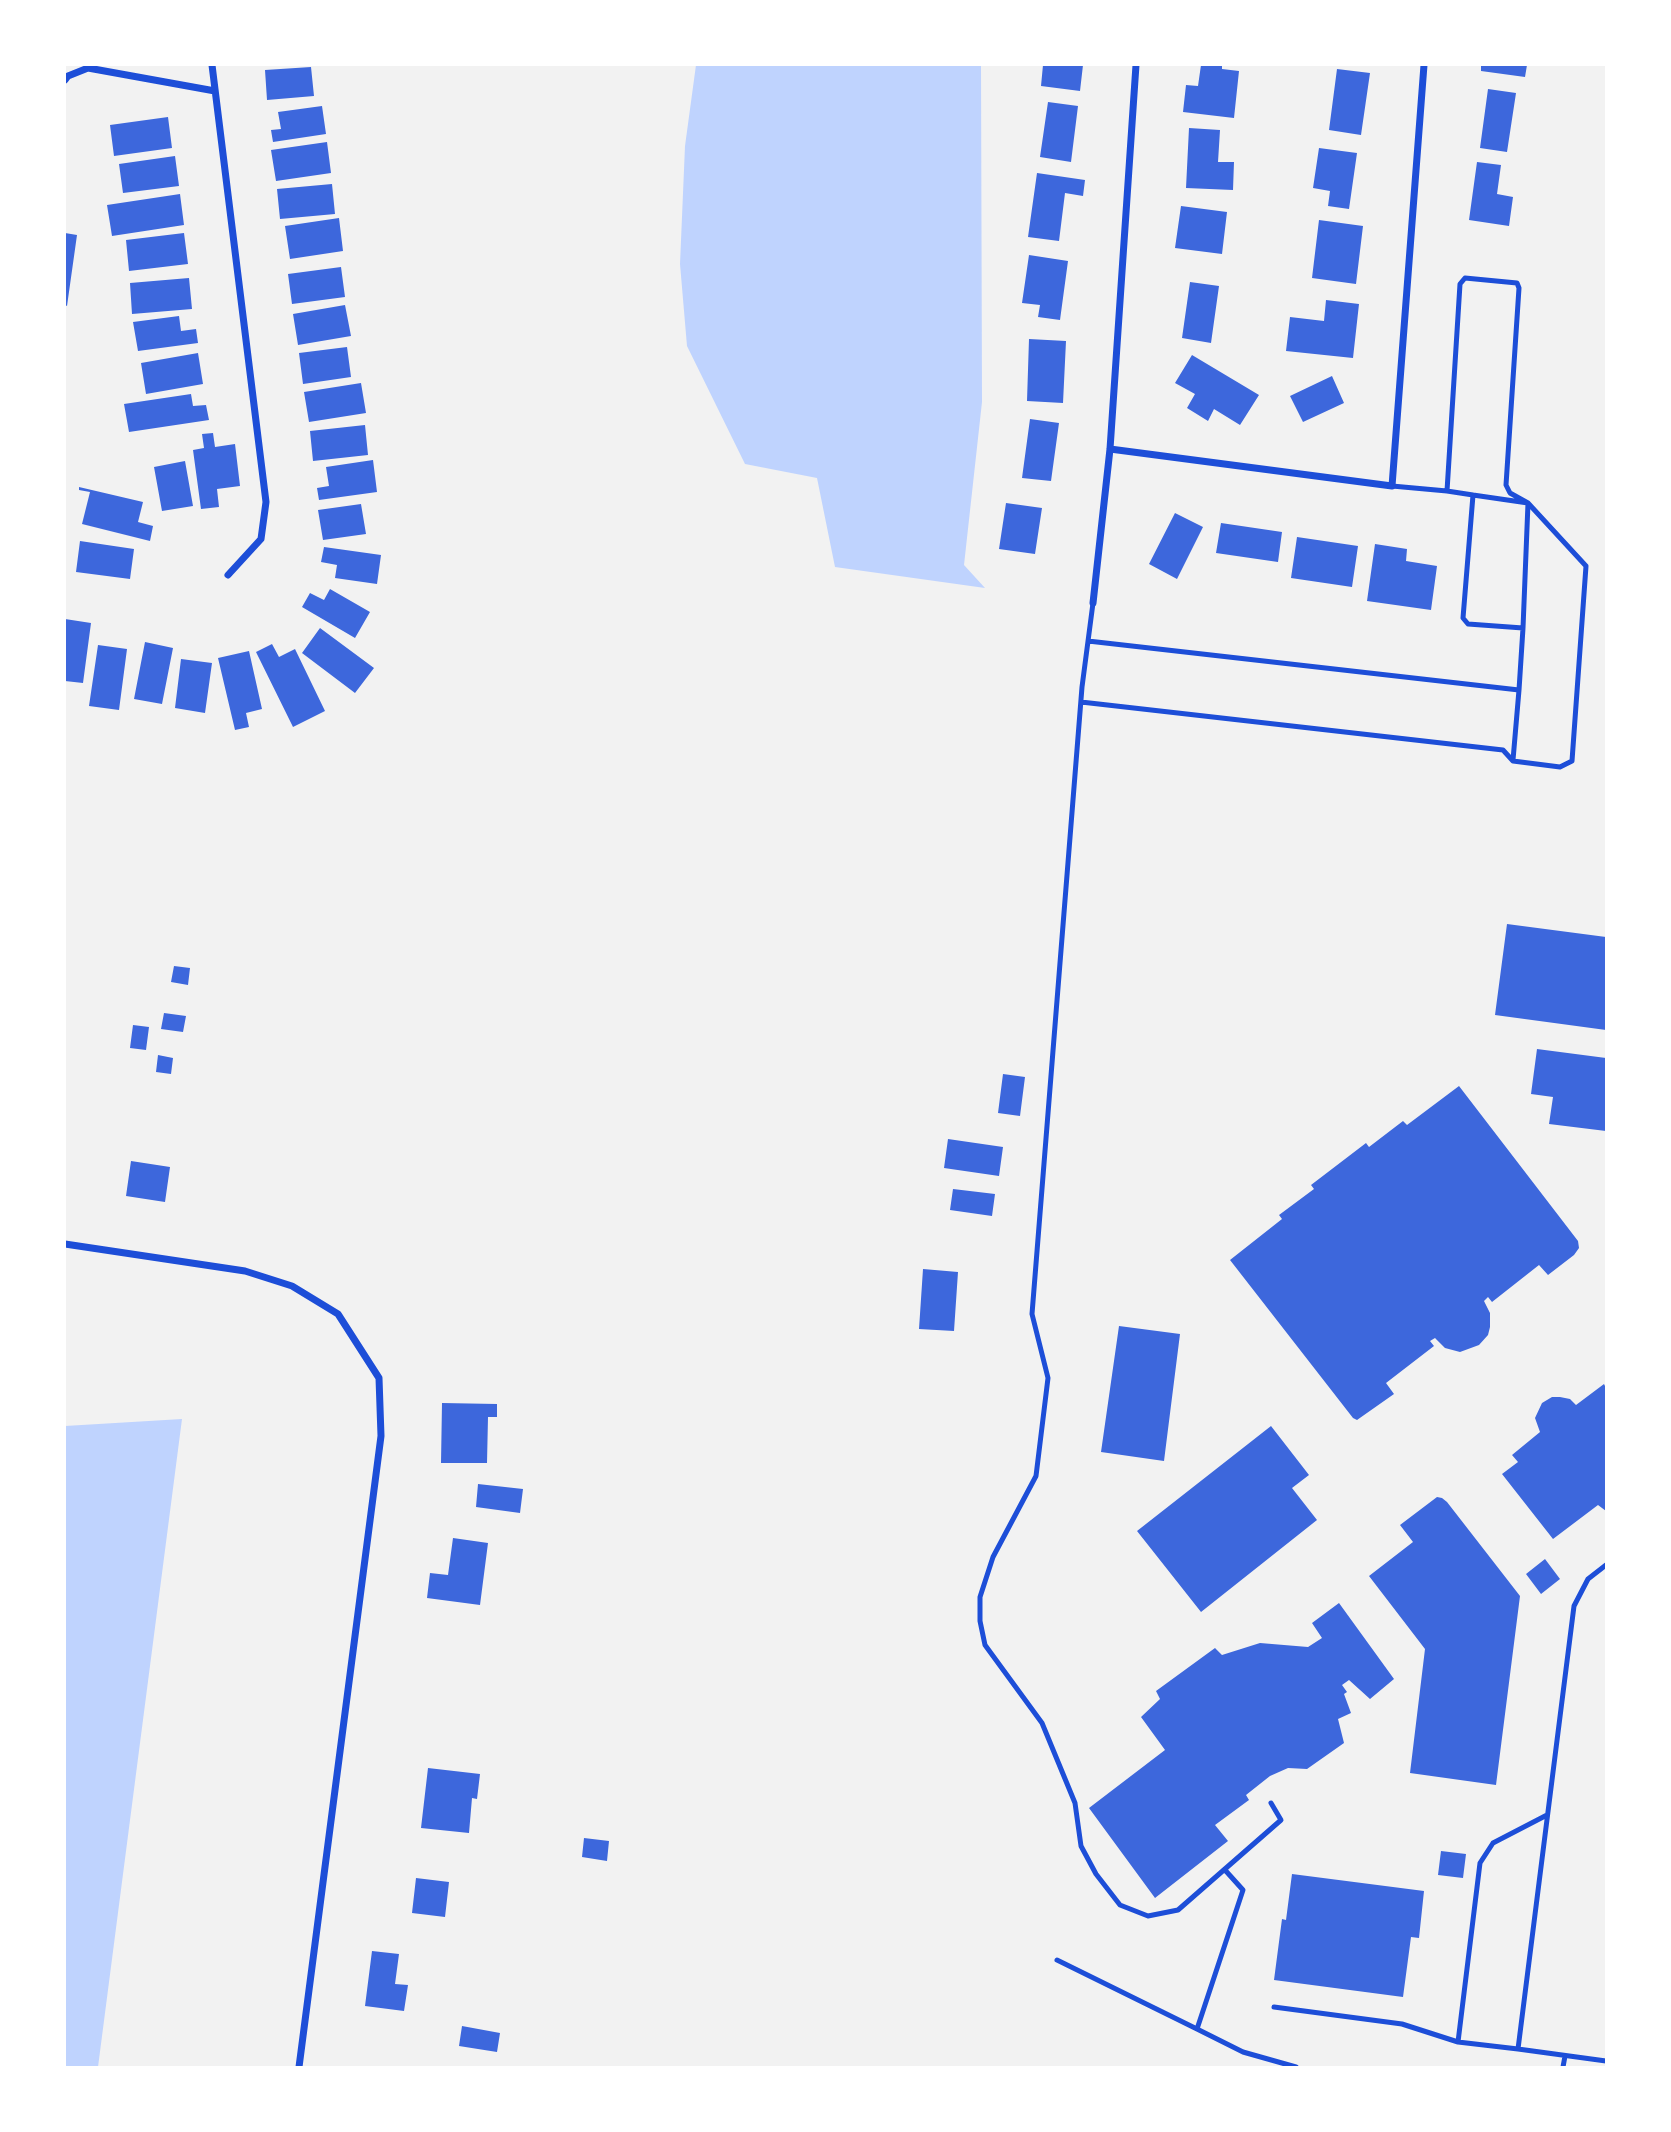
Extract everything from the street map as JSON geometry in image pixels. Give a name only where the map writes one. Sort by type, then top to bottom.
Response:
[{"type":"street","points":[[212,65],[266,502],[261,539],[228,575]]},
{"type":"street","points":[[1093,603],[1110,449],[1136,65]]},
{"type":"street","points":[[1110,449],[1392,486],[1424,65]]},
{"type":"street","points":[[65,80],[68,76],[88,68],[215,91]]},
{"type":"street","points":[[65,1244],[245,1271],[292,1286],[338,1314],[379,1378],[380,1436],[299,2067]]},
{"type":"lane","points":[[1081,702],[1503,750],[1513,761],[1560,767],[1572,761],[1587,573],[1586,566],[1528,503],[1510,493],[1506,485],[1519,288],[1517,283],[1465,278],[1460,284],[1447,491]]},
{"type":"lane","points":[[1392,486],[1528,503]]},
{"type":"lane","points":[[1473,495],[1463,618],[1468,624],[1523,628]]},
{"type":"lane","points":[[1513,761],[1523,628],[1528,503]]},
{"type":"lane","points":[[1093,603],[1081,702],[1032,1314],[1048,1378],[1036,1475],[993,1557],[980,1597],[980,1621],[985,1645],[1042,1723],[1075,1803],[1081,1846],[1096,1874],[1120,1905],[1148,1916],[1178,1910],[1281,1820],[1272,1803]]},
{"type":"lane","points":[[1088,641],[1518,690]]},
{"type":"lane","points":[[1518,2049],[1574,1606],[1588,1579],[1606,1565]]},
{"type":"lane","points":[[1458,2042],[1480,1863],[1493,1843],[1547,1815]]},
{"type":"lane","points":[[1197,2029],[1243,1890],[1224,1870]]},
{"type":"lane","points":[[1057,1960],[1243,2052],[1296,2067]]},
{"type":"lane","points":[[1274,2007],[1402,2024],[1458,2042],[1606,2061]]},
{"type":"lane","points":[[1563,2067],[1564,2056]]},
{"type":"water","points":[[696,65],[981,65],[982,402],[964,565],[985,588],[835,567],[817,478],[745,464],[687,346],[680,264],[685,146]]},
{"type":"water","points":[[182,1419],[98,2067],[65,2067],[65,1426]]},
{"type":"building","points":[[1043,65],[1083,65],[1080,91],[1041,86]]},
{"type":"building","points":[[1201,65],[1222,65],[1222,69],[1239,71],[1234,118],[1183,112],[1186,85],[1198,86]]},
{"type":"building","points":[[1481,65],[1527,65],[1525,77],[1481,71]]},
{"type":"building","points":[[311,67],[314,96],[267,100],[265,70]]},
{"type":"building","points":[[1337,69],[1370,73],[1361,135],[1329,130]]},
{"type":"building","points":[[1488,89],[1516,93],[1507,152],[1480,148]]},
{"type":"building","points":[[1048,102],[1078,106],[1071,162],[1040,157]]},
{"type":"building","points":[[322,106],[326,134],[273,142],[271,130],[281,129],[278,112]]},
{"type":"building","points":[[168,117],[172,148],[114,156],[110,125]]},
{"type":"building","points":[[1189,128],[1220,130],[1218,162],[1234,162],[1233,190],[1186,188]]},
{"type":"building","points":[[327,142],[331,173],[276,181],[271,150]]},
{"type":"building","points":[[1319,148],[1357,153],[1349,209],[1328,206],[1330,191],[1313,188]]},
{"type":"building","points":[[175,156],[179,186],[123,193],[119,164]]},
{"type":"building","points":[[1477,162],[1501,165],[1497,194],[1513,197],[1509,226],[1469,220]]},
{"type":"building","points":[[1037,173],[1085,180],[1083,196],[1065,193],[1059,241],[1028,237]]},
{"type":"building","points":[[332,184],[335,214],[280,219],[277,189]]},
{"type":"building","points":[[180,194],[184,225],[112,236],[107,205]]},
{"type":"building","points":[[1181,206],[1227,212],[1222,254],[1175,248]]},
{"type":"building","points":[[339,218],[343,251],[290,259],[285,226]]},
{"type":"building","points":[[1319,220],[1363,226],[1356,284],[1312,278]]},
{"type":"building","points":[[65,233],[77,235],[67,306],[65,305]]},
{"type":"building","points":[[184,233],[188,264],[129,271],[126,240]]},
{"type":"building","points":[[1029,255],[1068,261],[1060,320],[1038,317],[1040,305],[1022,303]]},
{"type":"building","points":[[341,267],[345,297],[292,304],[288,274]]},
{"type":"building","points":[[189,278],[192,309],[132,314],[130,283]]},
{"type":"building","points":[[1190,282],[1219,286],[1211,343],[1182,338]]},
{"type":"building","points":[[1326,300],[1359,304],[1353,358],[1286,351],[1290,317],[1324,321]]},
{"type":"building","points":[[345,305],[351,336],[298,345],[293,314]]},
{"type":"building","points":[[179,316],[181,331],[196,329],[198,343],[138,351],[133,322]]},
{"type":"building","points":[[1029,339],[1066,341],[1063,403],[1027,401]]},
{"type":"building","points":[[347,347],[351,377],[303,384],[299,353]]},
{"type":"building","points":[[198,353],[203,384],[146,394],[141,363]]},
{"type":"building","points":[[1192,355],[1259,395],[1240,425],[1214,409],[1208,421],[1187,408],[1195,394],[1175,383]]},
{"type":"building","points":[[1332,376],[1344,403],[1303,422],[1290,396]]},
{"type":"building","points":[[361,383],[366,413],[309,422],[304,392]]},
{"type":"building","points":[[191,394],[193,406],[206,405],[209,420],[129,432],[124,404]]},
{"type":"building","points":[[1030,419],[1059,423],[1051,481],[1022,478]]},
{"type":"building","points":[[365,425],[368,455],[313,461],[310,431]]},
{"type":"building","points":[[213,433],[215,447],[235,444],[240,486],[217,489],[219,507],[201,509],[193,450],[204,448],[202,434]]},
{"type":"building","points":[[373,460],[377,492],[319,500],[317,488],[329,486],[326,467]]},
{"type":"building","points":[[185,461],[193,506],[162,511],[154,467]]},
{"type":"building","points":[[79,487],[143,502],[138,522],[153,526],[150,541],[82,524],[90,492],[79,490]]},
{"type":"building","points":[[1006,503],[1042,508],[1035,554],[999,549]]},
{"type":"building","points":[[361,504],[366,534],[323,540],[318,510]]},
{"type":"building","points":[[1175,513],[1203,527],[1177,579],[1149,564]]},
{"type":"building","points":[[1221,523],[1282,532],[1278,562],[1216,553]]},
{"type":"building","points":[[1297,537],[1358,546],[1352,587],[1291,578]]},
{"type":"building","points":[[80,541],[134,549],[130,579],[76,572]]},
{"type":"building","points":[[1375,544],[1407,549],[1406,561],[1437,566],[1431,610],[1367,601]]},
{"type":"building","points":[[324,547],[381,555],[377,584],[335,578],[337,565],[321,562]]},
{"type":"building","points":[[330,589],[370,612],[355,638],[302,607],[310,593],[324,600]]},
{"type":"building","points":[[65,619],[91,623],[83,683],[65,681]]},
{"type":"building","points":[[320,628],[374,668],[355,693],[302,653]]},
{"type":"building","points":[[145,642],[173,648],[162,704],[134,699]]},
{"type":"building","points":[[272,644],[279,657],[295,649],[325,711],[293,727],[256,652]]},
{"type":"building","points":[[98,645],[127,649],[119,710],[89,706]]},
{"type":"building","points":[[249,651],[262,709],[246,713],[249,727],[235,730],[218,658]]},
{"type":"building","points":[[181,659],[212,663],[205,713],[175,708]]},
{"type":"building","points":[[1507,924],[1606,937],[1606,1030],[1495,1015]]},
{"type":"building","points":[[174,966],[190,968],[188,985],[171,982]]},
{"type":"building","points":[[164,1013],[186,1016],[183,1032],[161,1029]]},
{"type":"building","points":[[133,1025],[149,1027],[146,1050],[130,1048]]},
{"type":"building","points":[[1537,1049],[1606,1058],[1606,1131],[1549,1124],[1553,1097],[1531,1094]]},
{"type":"building","points":[[158,1055],[173,1058],[171,1074],[156,1072]]},
{"type":"building","points":[[1003,1074],[1025,1077],[1020,1116],[998,1113]]},
{"type":"building","points":[[1459,1086],[1578,1241],[1579,1248],[1548,1275],[1539,1265],[1492,1302],[1488,1297],[1484,1301],[1490,1313],[1490,1327],[1488,1335],[1479,1345],[1460,1352],[1445,1348],[1435,1338],[1430,1341],[1434,1346],[1386,1383],[1394,1394],[1357,1420],[1230,1260],[1282,1219],[1279,1215],[1314,1189],[1311,1185],[1366,1143],[1369,1147],[1403,1121],[1407,1125]]},
{"type":"building","points":[[948,1139],[1003,1147],[999,1176],[944,1168]]},
{"type":"building","points":[[131,1161],[170,1167],[165,1202],[126,1196]]},
{"type":"building","points":[[953,1189],[995,1194],[992,1216],[950,1210]]},
{"type":"building","points":[[923,1269],[958,1272],[954,1331],[919,1329]]},
{"type":"building","points":[[1119,1326],[1180,1334],[1164,1461],[1101,1452]]},
{"type":"building","points":[[1604,1384],[1606,1511],[1598,1505],[1553,1539],[1502,1474],[1518,1462],[1512,1455],[1540,1432],[1535,1418],[1542,1403],[1552,1397],[1560,1397],[1570,1399],[1576,1405]]},
{"type":"building","points":[[442,1403],[497,1404],[497,1417],[488,1417],[487,1463],[441,1463]]},
{"type":"building","points":[[1271,1426],[1309,1475],[1292,1488],[1317,1520],[1201,1612],[1137,1531]]},
{"type":"building","points":[[478,1484],[523,1489],[520,1513],[476,1507]]},
{"type":"building","points":[[1437,1497],[1447,1502],[1520,1596],[1496,1785],[1410,1773],[1425,1649],[1369,1576],[1413,1542],[1400,1525]]},
{"type":"building","points":[[453,1538],[488,1543],[480,1605],[427,1598],[430,1573],[448,1575]]},
{"type":"building","points":[[1545,1559],[1560,1579],[1541,1594],[1526,1574]]},
{"type":"building","points":[[1339,1603],[1394,1679],[1370,1699],[1349,1680],[1342,1685],[1347,1692],[1344,1694],[1351,1713],[1338,1719],[1344,1743],[1307,1769],[1288,1768],[1270,1776],[1246,1795],[1249,1800],[1215,1825],[1228,1841],[1155,1898],[1089,1808],[1165,1750],[1141,1717],[1160,1699],[1156,1691],[1215,1648],[1222,1655],[1260,1643],[1308,1647],[1322,1638],[1312,1623]]},
{"type":"building","points":[[428,1768],[480,1774],[477,1799],[472,1798],[469,1833],[421,1828]]},
{"type":"building","points":[[584,1838],[609,1841],[607,1861],[582,1857]]},
{"type":"building","points":[[1441,1851],[1466,1854],[1463,1878],[1438,1875]]},
{"type":"building","points":[[1292,1874],[1424,1891],[1419,1938],[1411,1937],[1403,1997],[1274,1980],[1282,1919],[1286,1920]]},
{"type":"building","points":[[416,1878],[449,1882],[445,1917],[412,1913]]},
{"type":"building","points":[[372,1951],[399,1954],[395,1984],[408,1985],[404,2011],[365,2006]]},
{"type":"building","points":[[462,2026],[500,2033],[497,2052],[459,2046]]}]
